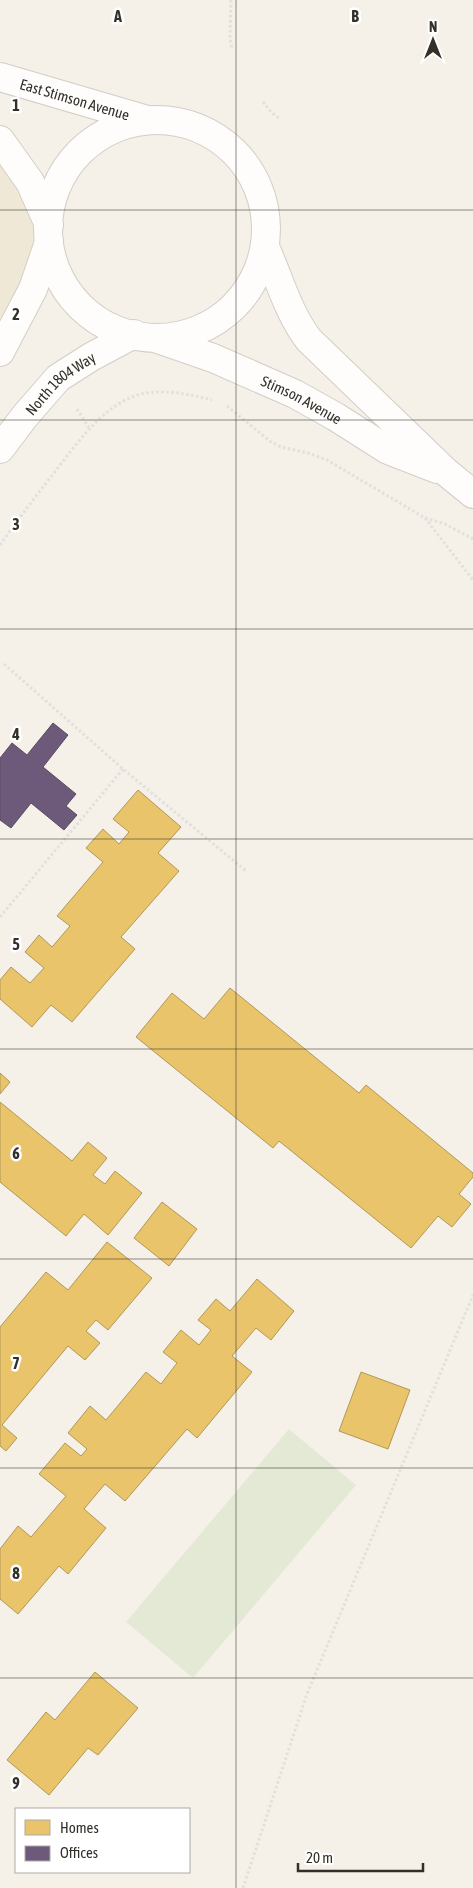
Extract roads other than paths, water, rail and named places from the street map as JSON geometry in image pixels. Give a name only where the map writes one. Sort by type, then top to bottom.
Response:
[{"type":"main road","name":"East Stimson Avenue","points":[[0,77],[148,120]]},
{"type":"main road","points":[[0,352],[33,289],[49,233],[50,206],[65,170],[90,142],[112,130],[124,125],[148,120],[167,120],[193,126],[224,142],[248,167],[256,182],[266,215],[265,247],[256,276],[248,290],[226,313],[200,330],[184,334],[143,336]]},
{"type":"main road","points":[[0,140],[30,182],[49,233]]},
{"type":"main road","name":"Stimson Avenue","points":[[49,233],[57,272],[72,298],[95,318],[123,332],[143,336],[213,358],[295,394],[388,450],[446,472]]},
{"type":"main road","name":"Stimson Avenue","points":[[265,247],[291,310],[301,329],[310,340],[446,472],[473,494]]},
{"type":"main road","name":"North 1804 Way","points":[[0,449],[25,416],[58,378],[91,357],[143,336]]}]
